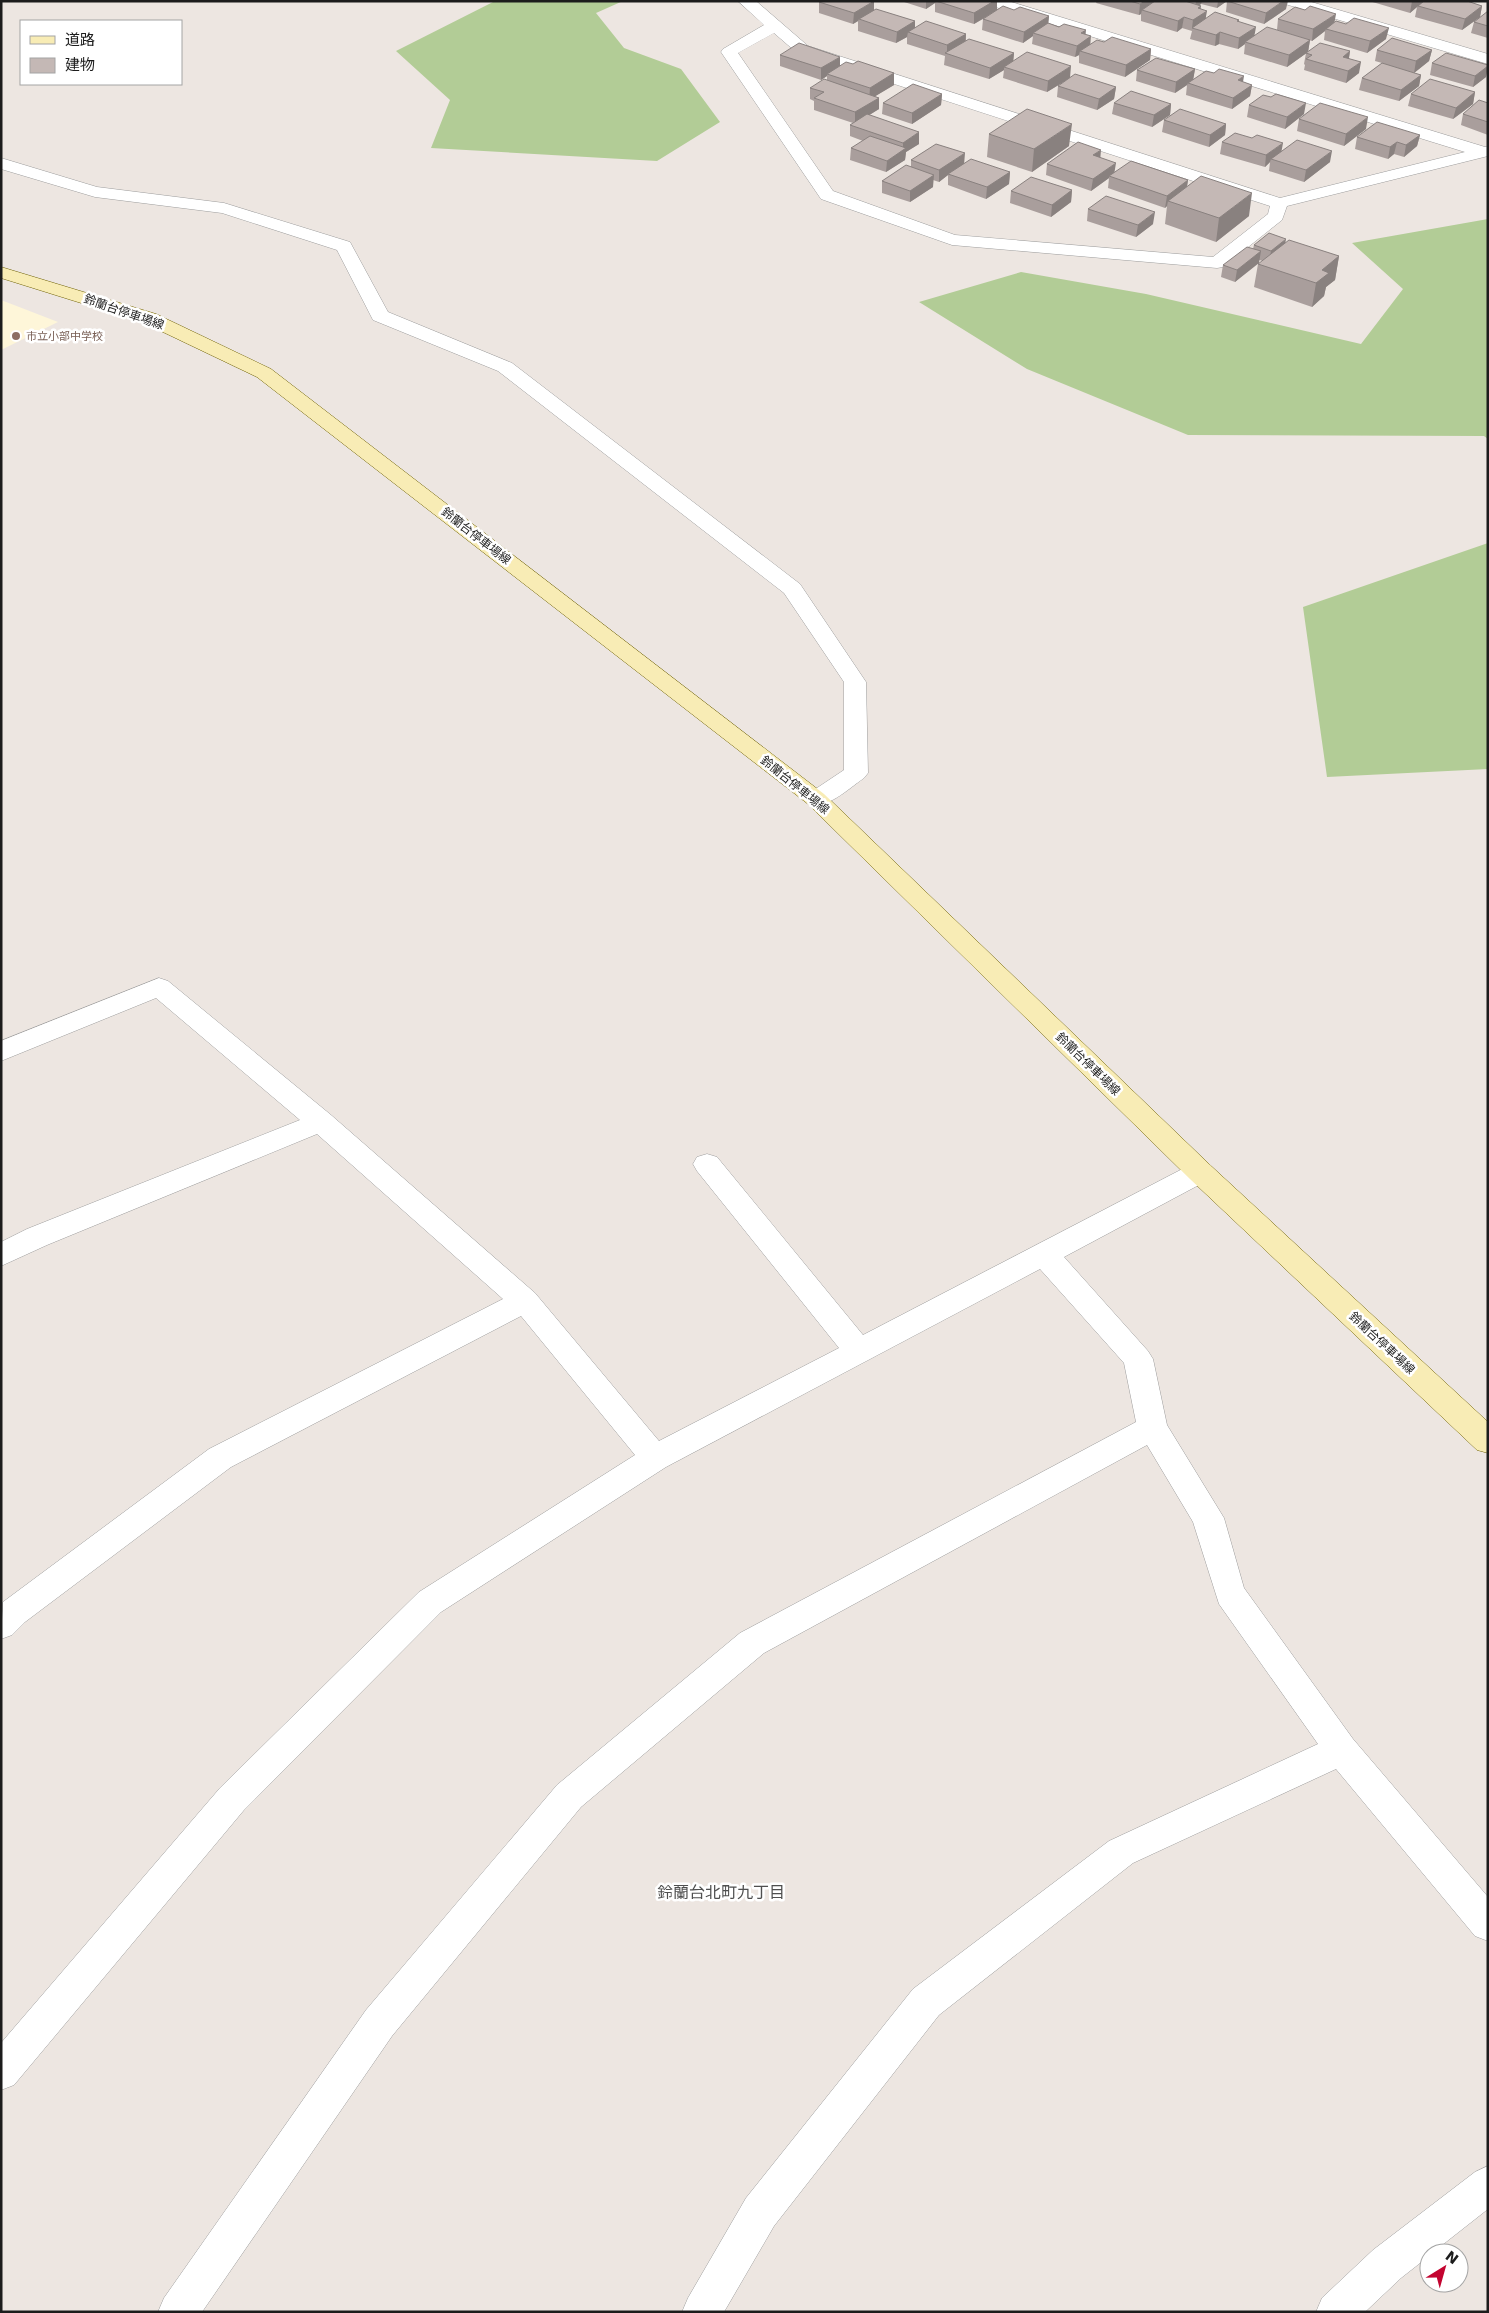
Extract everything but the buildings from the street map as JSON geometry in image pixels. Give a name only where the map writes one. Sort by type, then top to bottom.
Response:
[{"type":"main road","name":"鈴蘭台停車場線","points":[[1,272],[149,318],[264,373],[816,799],[1200,1172],[1488,1441]]},
{"type":"street","points":[[746,1],[802,49],[1278,203],[1486,152]]},
{"type":"street","points":[[991,1],[1486,152]]},
{"type":"street","points":[[1290,1],[1488,58]]},
{"type":"street","points":[[774,26],[729,52],[827,196],[952,240],[1216,263],[1276,216],[1278,203]]},
{"type":"street","points":[[1,163],[95,192],[224,208],[344,246],[380,316],[505,367],[792,589],[855,682],[856,773],[816,799]]},
{"type":"street","points":[[1,1052],[159,987],[320,1122],[524,1301],[655,1458]]},
{"type":"street","points":[[1,1255],[37,1237],[320,1122]]},
{"type":"street","points":[[707,1164],[858,1350]]},
{"type":"street","points":[[1,2072],[232,1799],[430,1602],[655,1458],[1200,1172]]},
{"type":"street","points":[[1044,1254],[1138,1359],[1152,1428],[1208,1518],[1230,1594],[1341,1750],[1488,1924]]},
{"type":"street","points":[[1,1625],[14,1612],[220,1458],[524,1301]]},
{"type":"street","points":[[178,2312],[379,2023],[569,1796],[752,1643],[1152,1428]]},
{"type":"street","points":[[702,2312],[760,2212],[926,2002],[1121,1852],[1341,1750]]},
{"type":"street","points":[[1336,2312],[1387,2264],[1488,2185]]},
{"type":"shaded area","name":"市立小部中学校","points":[[1,300],[58,322],[1,350]]},
{"type":"green space","points":[[495,1],[623,1],[596,13],[624,48],[681,69],[720,122],[657,161],[431,148],[450,100],[396,51]]},
{"type":"green space","points":[[1488,219],[1488,439],[1484,436],[1188,435],[1027,369],[919,302],[1021,272],[1146,294],[1361,344],[1403,289],[1352,243]]},
{"type":"green space","points":[[1488,543],[1488,769],[1327,777],[1303,607]]},
{"type":"place","name":"市立小部中学校","points":[[16,336]]},
{"type":"district","name":"鈴蘭台北町九丁目","points":[[721,1892]]}]
